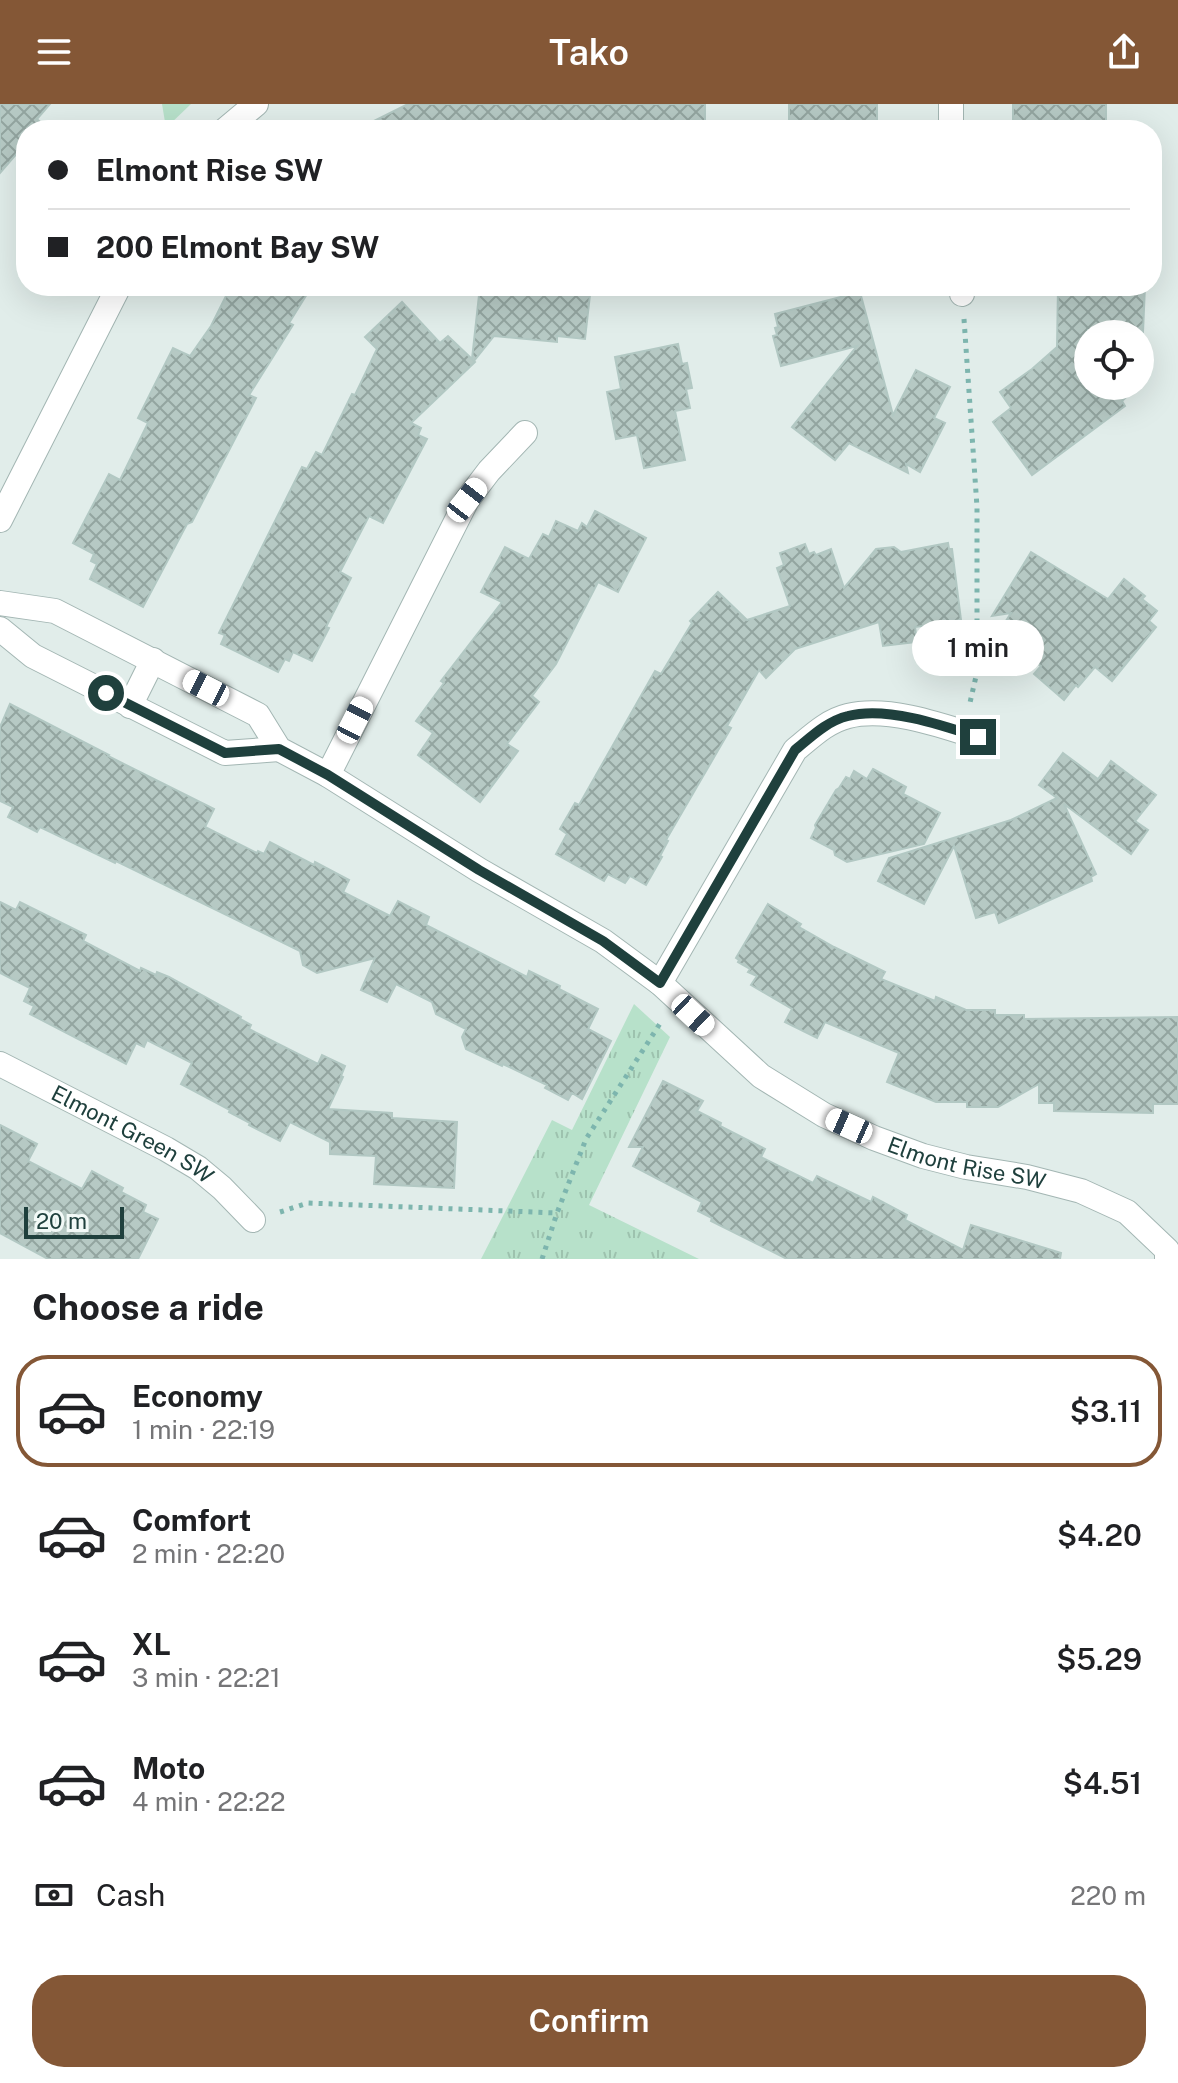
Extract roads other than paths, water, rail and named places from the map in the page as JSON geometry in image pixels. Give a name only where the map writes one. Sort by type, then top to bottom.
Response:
[{"type":"street","points":[[237,120],[256,104]]},
{"type":"street","points":[[0,520],[114,296]]},
{"type":"street","points":[[328,775],[467,500],[525,433]]},
{"type":"street","points":[[0,603],[55,611],[153,660],[258,715],[279,749],[225,753],[33,656],[0,629]]},
{"type":"street","points":[[130,706],[153,660]]},
{"type":"street","points":[[667,990],[795,750],[822,728],[847,716],[869,714],[928,721],[970,734]]},
{"type":"street","name":"Elmont Rise SW","points":[[279,749],[328,775],[479,870],[603,941],[667,990],[761,1076],[824,1115],[923,1156],[1081,1191],[1127,1212],[1167,1250],[1167,1259]]},
{"type":"street","name":"Elmont Green SW","points":[[0,1064],[188,1162],[222,1188],[253,1220]]}]
